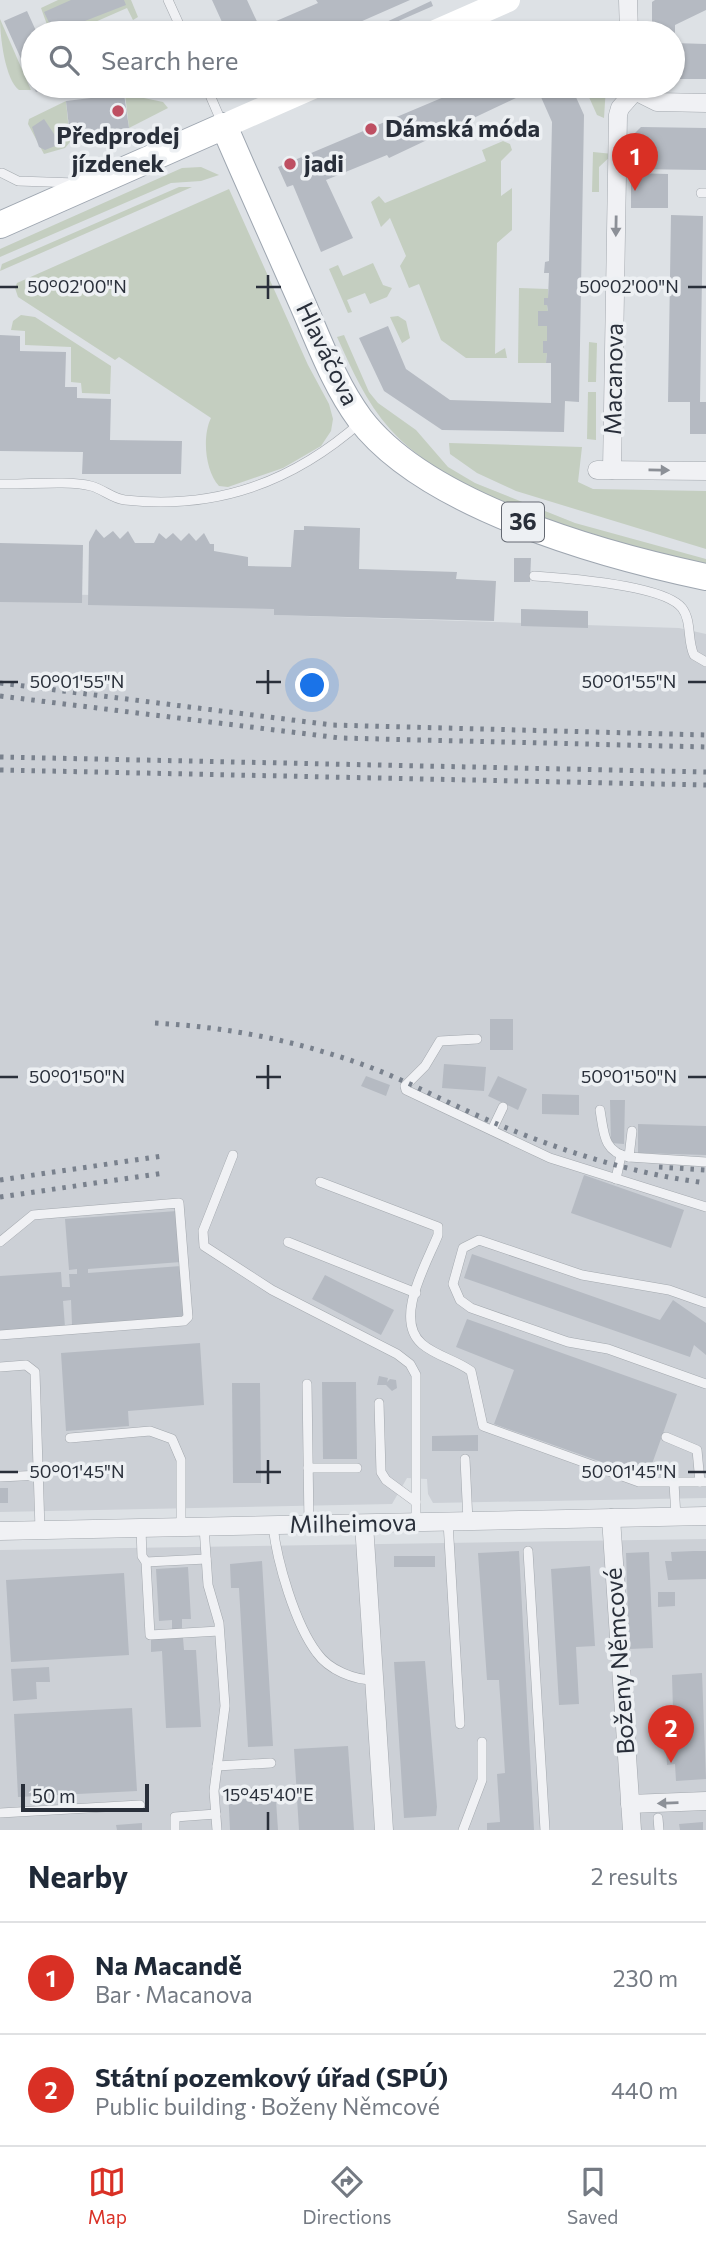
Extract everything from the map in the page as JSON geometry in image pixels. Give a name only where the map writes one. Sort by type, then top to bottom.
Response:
[{"type":"main road","points":[[2,224],[224,126]]},
{"type":"main road","name":"Hlaváčova","points":[[224,126],[337,379],[362,421],[405,463],[473,501],[578,542],[706,577]]},
{"type":"street","points":[[460,21],[508,0]]},
{"type":"street","points":[[628,0],[629,21]]},
{"type":"street","points":[[224,126],[288,98]]},
{"type":"street","name":"Macanova","points":[[627,98],[618,116],[605,470],[706,471]]},
{"type":"street","points":[[650,98],[657,102],[706,103]]},
{"type":"street","name":"Milheimova","points":[[0,1531],[706,1517]]},
{"type":"street","name":"Boženy Němcové","points":[[611,1518],[632,1830]]},
{"type":"street","points":[[364,1524],[384,1830]]},
{"type":"street","points":[[630,1804],[706,1801]]},
{"type":"lane","points":[[168,0],[178,21]]},
{"type":"lane","points":[[211,98],[224,126]]},
{"type":"lane","points":[[2,173],[18,181],[95,183]]},
{"type":"lane","points":[[0,484],[90,486],[123,500],[189,500],[240,493],[309,463],[362,421]]},
{"type":"lane","points":[[534,576],[605,581],[673,601],[684,612],[694,656],[706,662]]},
{"type":"lane","points":[[477,1039],[440,1041],[425,1066],[405,1088],[550,1158],[706,1207]]},
{"type":"lane","points":[[492,1130],[503,1107]]},
{"type":"lane","points":[[600,1110],[607,1146],[625,1156],[706,1162]]},
{"type":"lane","points":[[616,1179],[632,1131]]},
{"type":"lane","points":[[233,1155],[203,1231],[204,1246],[272,1290],[397,1354],[413,1367],[416,1522]]},
{"type":"lane","points":[[320,1182],[436,1224],[438,1235],[410,1311],[416,1337],[430,1350],[471,1371],[483,1426],[639,1482],[703,1482],[697,1450],[666,1437]]},
{"type":"lane","points":[[0,1242],[33,1215],[179,1203],[188,1317],[184,1321],[0,1335]]},
{"type":"lane","points":[[706,1303],[669,1290],[582,1275],[479,1240],[463,1248],[453,1277],[455,1291],[471,1308],[568,1342],[608,1349],[706,1384]]},
{"type":"lane","points":[[288,1242],[416,1293]]},
{"type":"lane","points":[[0,1367],[29,1366],[35,1372],[41,1475],[40,1531]]},
{"type":"lane","points":[[307,1384],[309,1525]]},
{"type":"lane","points":[[379,1403],[381,1472],[386,1480],[416,1502]]},
{"type":"lane","points":[[70,1437],[150,1431],[172,1439],[181,1460],[181,1527]]},
{"type":"lane","points":[[465,1459],[468,1521]]},
{"type":"lane","points":[[308,1468],[357,1468]]},
{"type":"lane","points":[[0,1477],[41,1475]]},
{"type":"lane","points":[[674,1483],[676,1517]]},
{"type":"lane","points":[[448,1522],[460,1724]]},
{"type":"lane","points":[[273,1526],[288,1587],[317,1653],[337,1670],[360,1679],[375,1679]]},
{"type":"lane","points":[[204,1527],[208,1585],[219,1631],[225,1706],[217,1766],[217,1830]]},
{"type":"lane","points":[[141,1528],[142,1556],[146,1562],[150,1635],[219,1631]]},
{"type":"lane","points":[[528,1551],[545,1830]]},
{"type":"lane","points":[[146,1562],[206,1559]]},
{"type":"lane","points":[[463,1830],[482,1780],[482,1742]]},
{"type":"lane","points":[[217,1766],[271,1763]]},
{"type":"lane","points":[[0,1813],[140,1805]]},
{"type":"lane","points":[[176,1830],[175,1817],[216,1814]]},
{"type":"lane","points":[[658,1818],[659,1830]]},
{"type":"shaded area","points":[[0,593],[274,599],[274,615],[679,628],[706,634],[706,1498],[433,1503],[428,1494],[427,1479],[407,1478],[392,1504],[0,1512]]},
{"type":"shaded area","points":[[706,1539],[706,1830],[0,1830],[0,1550]]},
{"type":"green space","points":[[58,0],[131,0],[138,17],[133,20],[127,8],[97,21],[46,21],[41,8]]},
{"type":"green space","points":[[0,19],[21,67],[21,90],[14,85],[10,77],[2,46]]},
{"type":"green space","points":[[125,98],[163,102],[168,108],[129,128]]},
{"type":"green space","points":[[589,98],[605,98],[604,118],[597,115]]},
{"type":"green space","points":[[66,101],[70,142],[65,148],[44,154],[28,124],[29,119]]},
{"type":"green space","points":[[503,141],[510,144],[512,150],[501,161],[501,196],[512,188],[512,230],[497,243],[495,354],[505,348],[507,358],[466,358],[441,340],[419,284],[409,288],[400,266],[406,256],[390,218],[381,227],[371,202],[379,196],[385,203],[486,161],[482,150]]},
{"type":"green space","points":[[593,152],[613,154],[599,167],[599,192],[592,192]]},
{"type":"green space","points":[[201,167],[219,175],[201,181],[171,183],[0,257],[0,249],[182,168]]},
{"type":"green space","points":[[179,187],[192,187],[0,271],[2,264]]},
{"type":"green space","points":[[229,189],[308,365],[329,404],[333,419],[331,431],[321,446],[283,468],[228,487],[219,486],[214,480],[208,463],[206,434],[211,418],[119,357],[115,360],[18,297],[15,288],[17,283]]},
{"type":"green space","points":[[373,263],[383,285],[392,288],[387,297],[370,304],[365,293],[347,300],[352,312],[348,313],[329,269],[338,265],[343,276]]},
{"type":"green space","points":[[519,288],[548,289],[548,298],[544,299],[544,304],[547,305],[548,311],[538,311],[538,326],[547,326],[547,341],[543,341],[543,352],[547,353],[546,363],[518,363]]},
{"type":"green space","points":[[21,315],[35,317],[111,366],[110,394],[82,393],[81,383],[71,382],[71,347],[25,345],[25,331],[11,330],[13,321]]},
{"type":"green space","points":[[398,316],[406,321],[410,338],[396,347],[402,343],[390,317]]},
{"type":"green space","points":[[344,335],[369,392],[378,403],[416,430],[448,467],[475,483],[575,523],[706,559],[706,564],[582,532],[494,499],[454,478],[419,455],[381,419],[360,385],[337,337]]},
{"type":"green space","points":[[589,342],[597,343],[596,382],[588,382]]},
{"type":"green space","points":[[588,392],[596,392],[596,440],[587,439]]},
{"type":"green space","points":[[449,443],[582,447],[578,482],[593,489],[706,491],[706,549],[516,491],[477,473],[450,454]]},
{"type":"building","points":[[71,0],[124,0],[126,5],[85,21],[48,21],[44,12]]},
{"type":"building","points":[[212,0],[247,0],[257,21],[222,21]]},
{"type":"building","points":[[316,0],[410,0],[362,21],[276,21],[318,3]]},
{"type":"building","points":[[706,0],[706,10],[683,21],[652,21],[652,2]]},
{"type":"building","points":[[431,1],[433,6],[399,21],[388,21]]},
{"type":"building","points":[[27,11],[32,21],[21,21],[21,59],[4,21]]},
{"type":"building","points":[[685,43],[706,44],[706,79],[685,79]]},
{"type":"building","points":[[125,98],[129,128],[70,136],[66,101]]},
{"type":"building","points":[[442,98],[516,98],[389,158],[387,155],[326,180],[353,238],[321,252],[293,185],[287,187],[278,167]]},
{"type":"building","points":[[541,98],[576,98],[584,115],[579,402],[565,401],[564,432],[442,430],[384,391],[359,338],[388,326],[406,369],[450,400],[551,403],[551,363],[546,363],[547,353],[543,353],[543,341],[547,341],[547,326],[538,326],[538,311],[548,311],[544,298],[548,298],[549,273],[544,273],[545,262],[549,261],[552,122]]},
{"type":"building","points":[[44,119],[58,140],[55,146],[45,150],[39,147],[32,127]]},
{"type":"building","points":[[641,127],[706,128],[706,170],[633,169],[633,135]]},
{"type":"building","points":[[631,173],[668,174],[668,208],[631,208]]},
{"type":"building","points":[[671,215],[703,216],[700,402],[706,402],[706,434],[690,434],[690,402],[668,402]]},
{"type":"building","points":[[0,335],[20,336],[20,351],[66,352],[65,387],[77,387],[77,398],[111,399],[110,440],[182,441],[181,474],[82,474],[83,452],[0,451]]},
{"type":"building","points":[[304,526],[360,528],[359,569],[457,572],[456,579],[496,581],[494,621],[274,615],[274,609],[88,605],[89,542],[96,529],[104,538],[113,531],[120,539],[128,531],[135,543],[154,543],[159,533],[166,539],[173,533],[181,541],[189,533],[196,541],[204,533],[210,544],[214,544],[214,551],[248,557],[248,566],[291,567],[294,530],[304,530]]},
{"type":"building","points":[[0,543],[83,545],[82,603],[0,602]]},
{"type":"building","points":[[514,558],[531,558],[530,582],[514,582]]},
{"type":"building","points":[[521,609],[588,611],[588,628],[521,626]]},
{"type":"building","points":[[490,1019],[513,1019],[513,1050],[490,1050]]},
{"type":"building","points":[[444,1064],[486,1067],[484,1091],[442,1088]]},
{"type":"building","points":[[366,1076],[390,1085],[386,1096],[361,1086]]},
{"type":"building","points":[[498,1076],[527,1089],[518,1110],[488,1096]]},
{"type":"building","points":[[542,1094],[579,1095],[579,1115],[542,1114]]},
{"type":"building","points":[[610,1100],[625,1100],[624,1144],[611,1143]]},
{"type":"building","points":[[638,1124],[706,1126],[706,1155],[638,1153]]},
{"type":"building","points":[[584,1175],[684,1210],[671,1248],[571,1213]]},
{"type":"building","points":[[177,1211],[181,1262],[88,1269],[88,1273],[181,1266],[185,1317],[72,1325],[71,1300],[63,1301],[65,1327],[0,1332],[0,1276],[61,1272],[62,1287],[70,1287],[69,1274],[77,1274],[77,1269],[69,1270],[65,1219]]},
{"type":"building","points":[[472,1254],[660,1320],[673,1300],[706,1323],[706,1355],[694,1345],[690,1357],[464,1278]]},
{"type":"building","points":[[325,1275],[394,1310],[381,1335],[312,1299]]},
{"type":"building","points":[[467,1319],[677,1394],[647,1478],[494,1424],[514,1370],[456,1347]]},
{"type":"building","points":[[200,1343],[204,1405],[128,1411],[129,1426],[66,1431],[61,1353]]},
{"type":"building","points":[[379,1376],[388,1378],[387,1382],[390,1379],[396,1380],[397,1388],[392,1391],[386,1385],[377,1385]]},
{"type":"building","points":[[322,1382],[356,1382],[357,1459],[323,1459]]},
{"type":"building","points":[[232,1383],[260,1383],[261,1483],[233,1483]]},
{"type":"building","points":[[478,1435],[478,1451],[432,1451],[432,1436]]},
{"type":"building","points":[[0,1488],[8,1488],[8,1503],[0,1503]]},
{"type":"building","points":[[519,1551],[534,1830],[487,1830],[487,1823],[500,1822],[497,1774],[505,1773],[499,1680],[487,1680],[478,1553]]},
{"type":"building","points":[[706,1551],[706,1579],[668,1580],[665,1561],[672,1561],[671,1552]]},
{"type":"building","points":[[649,1552],[653,1648],[629,1649],[626,1553]]},
{"type":"building","points":[[394,1556],[435,1556],[435,1567],[394,1567]]},
{"type":"building","points":[[262,1561],[273,1746],[248,1747],[239,1588],[231,1588],[230,1564]]},
{"type":"building","points":[[590,1566],[595,1646],[576,1647],[579,1704],[559,1705],[551,1569]]},
{"type":"building","points":[[188,1567],[191,1619],[182,1619],[182,1629],[172,1630],[172,1620],[159,1621],[156,1569]]},
{"type":"building","points":[[124,1573],[129,1655],[11,1662],[6,1580]]},
{"type":"building","points":[[658,1592],[675,1592],[675,1606],[658,1607]]},
{"type":"building","points":[[183,1638],[184,1650],[196,1650],[201,1727],[166,1728],[162,1651],[151,1652],[151,1639]]},
{"type":"building","points":[[425,1661],[436,1816],[404,1818],[394,1662]]},
{"type":"building","points":[[49,1667],[50,1682],[36,1682],[37,1699],[13,1701],[11,1669]]},
{"type":"building","points":[[702,1673],[706,1779],[676,1781],[675,1764],[667,1765],[666,1748],[674,1747],[672,1675]]},
{"type":"building","points":[[132,1708],[137,1791],[18,1797],[14,1714]]},
{"type":"building","points":[[348,1746],[354,1830],[299,1830],[294,1749]]},
{"type":"building","points":[[275,1786],[278,1830],[230,1830],[228,1789]]},
{"type":"building","points":[[703,1822],[703,1830],[680,1830],[679,1824]]},
{"type":"building","points":[[142,1823],[142,1830],[117,1830],[116,1825]]},
{"type":"railway","points":[[0,683],[332,725],[706,735]]},
{"type":"railway","points":[[0,696],[340,738],[706,747]]},
{"type":"railway","points":[[0,757],[706,772]]},
{"type":"railway","points":[[0,770],[706,785]]},
{"type":"railway","points":[[155,1023],[236,1032],[315,1049],[382,1072],[483,1118],[565,1150],[648,1173],[706,1183]]},
{"type":"railway","points":[[0,1180],[162,1156]]},
{"type":"railway","points":[[659,1167],[706,1170]]},
{"type":"railway","points":[[0,1197],[164,1173]]},
{"type":"place","name":"Předprodej jízdenek","points":[[118,111]]},
{"type":"place","name":"Dámská móda","points":[[371,129]]},
{"type":"place","name":"jadi","points":[[290,164]]},
{"type":"place","name":"Na Macandě","points":[[635,191]]},
{"type":"place","name":"Státní pozemkový úřad (SPÚ)","points":[[671,1763]]}]
